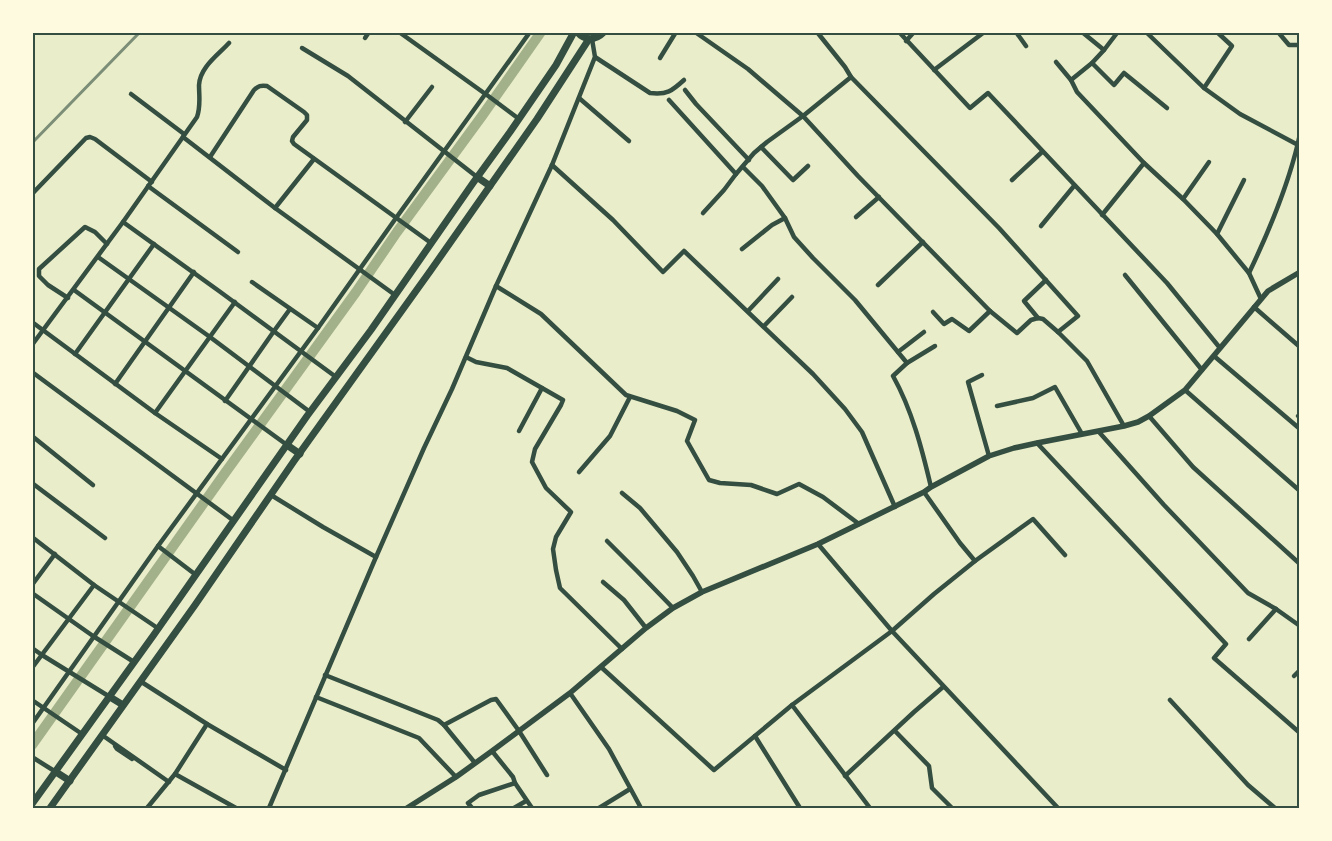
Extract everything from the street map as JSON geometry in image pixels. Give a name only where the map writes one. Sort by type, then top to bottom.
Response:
[{"type":"highway","points":[[32,804],[159,629],[310,412],[519,119],[556,65],[575,32],[582,38],[591,39],[597,38],[604,32]]},
{"type":"highway","points":[[50,808],[380,343],[591,39]]},
{"type":"highway","points":[[477,177],[490,186]]},
{"type":"highway","points":[[287,445],[300,454]]},
{"type":"highway","points":[[110,697],[123,705]]},
{"type":"highway","points":[[56,772],[70,781]]},
{"type":"street","points":[[365,38],[369,32]]},
{"type":"street","points":[[399,32],[519,119]]},
{"type":"street","points":[[32,724],[196,493],[251,418],[304,353],[318,328],[362,271],[530,32]]},
{"type":"street","points":[[660,58],[676,32]]},
{"type":"street","points":[[695,32],[748,69],[803,116],[990,311],[1017,333],[1032,320],[1038,318]]},
{"type":"street","points":[[817,32],[845,66],[851,77],[999,228],[1078,316],[1058,332]]},
{"type":"street","points":[[898,32],[970,108],[988,93],[1167,283],[1220,348]]},
{"type":"street","points":[[906,41],[914,32]]},
{"type":"street","points":[[1016,32],[1026,46]]},
{"type":"street","points":[[1082,32],[1104,50]]},
{"type":"street","points":[[1146,32],[1204,88],[1240,114],[1298,146]]},
{"type":"street","points":[[1204,88],[1232,46],[1217,32]]},
{"type":"street","points":[[1278,32],[1289,45],[1300,45]]},
{"type":"street","points":[[934,70],[983,33]]},
{"type":"street","points":[[1071,80],[1092,63],[1117,33]]},
{"type":"street","points":[[269,808],[376,557],[496,286],[552,165],[595,57],[591,39]]},
{"type":"street","points":[[32,345],[98,257],[197,117],[201,74],[205,67],[230,43]]},
{"type":"street","points":[[302,48],[348,76],[477,177]]},
{"type":"street","points":[[595,57],[650,94],[661,95],[672,91],[684,80]]},
{"type":"street","points":[[1056,62],[1071,80],[1077,92],[1144,163],[1217,234],[1249,273],[1261,299]]},
{"type":"street","points":[[1092,63],[1114,85],[1124,72],[1167,108]]},
{"type":"street","points":[[703,213],[761,147],[851,77]]},
{"type":"street","points":[[210,157],[257,86],[267,86],[307,115],[307,120],[292,141],[294,144],[431,243]]},
{"type":"street","points":[[406,122],[432,87]]},
{"type":"street","points":[[685,90],[749,160]]},
{"type":"street","points":[[131,94],[275,208],[395,295]]},
{"type":"street","points":[[579,98],[629,141]]},
{"type":"street","points":[[669,100],[736,174]]},
{"type":"street","points":[[1249,273],[1262,247],[1281,198],[1300,134]]},
{"type":"street","points":[[32,194],[86,138],[90,137],[238,252]]},
{"type":"street","points":[[761,147],[793,180],[808,166]]},
{"type":"street","points":[[1012,180],[1042,152]]},
{"type":"street","points":[[275,208],[314,159]]},
{"type":"street","points":[[1183,200],[1209,162]]},
{"type":"street","points":[[1102,214],[1144,163]]},
{"type":"street","points":[[552,165],[613,220],[663,272],[684,251],[813,374],[846,409],[862,432],[895,506]]},
{"type":"street","points":[[743,167],[762,186],[785,218],[794,237],[855,300],[907,363]]},
{"type":"street","points":[[1217,234],[1244,180]]},
{"type":"street","points":[[1041,226],[1074,186]]},
{"type":"street","points":[[856,217],[879,197]]},
{"type":"street","points":[[742,249],[772,225],[785,218]]},
{"type":"street","points":[[123,222],[336,377]]},
{"type":"street","points":[[68,298],[38,276],[38,268],[85,227],[95,232],[107,244]]},
{"type":"street","points":[[878,285],[923,242]]},
{"type":"street","points":[[75,354],[154,244]]},
{"type":"street","points":[[98,257],[169,307],[310,412]]},
{"type":"street","points":[[115,384],[194,272]]},
{"type":"street","points":[[407,808],[492,751],[570,693],[646,628],[673,608],[702,592],[818,544],[924,492],[989,456],[1037,443],[1124,426],[1138,422],[1148,416],[1185,390],[1268,292],[1300,272]]},
{"type":"street","points":[[1125,275],[1202,370]]},
{"type":"street","points":[[748,311],[778,279]]},
{"type":"street","points":[[1046,280],[1024,300],[1038,318],[1058,332],[1087,361],[1124,426]]},
{"type":"street","points":[[252,282],[318,328]]},
{"type":"street","points":[[496,286],[541,314],[626,395],[677,411],[694,420],[687,441],[709,480],[720,483],[752,485],[778,494],[799,484],[823,497],[858,524]]},
{"type":"street","points":[[74,290],[144,343],[287,445]]},
{"type":"street","points":[[764,326],[792,297]]},
{"type":"street","points":[[155,413],[235,302]]},
{"type":"street","points":[[1254,308],[1300,347]]},
{"type":"street","points":[[226,401],[290,309]]},
{"type":"street","points":[[933,312],[944,324],[952,319],[969,331],[990,311]]},
{"type":"street","points":[[32,322],[155,413],[222,458]]},
{"type":"street","points":[[898,352],[924,332]]},
{"type":"street","points":[[931,487],[923,454],[903,394],[893,376],[907,363],[935,346]]},
{"type":"street","points":[[1214,356],[1300,429]]},
{"type":"street","points":[[466,357],[476,362],[506,368],[563,400],[535,449],[532,462],[546,488],[571,512],[556,537],[553,549],[560,588],[622,649]]},
{"type":"street","points":[[32,372],[234,521]]},
{"type":"street","points":[[982,375],[968,382],[989,456]]},
{"type":"street","points":[[998,406],[1033,398],[1055,387],[1082,434]]},
{"type":"street","points":[[519,431],[542,388]]},
{"type":"street","points":[[1185,390],[1300,491]]},
{"type":"street","points":[[579,472],[610,436],[630,397]]},
{"type":"street","points":[[1148,416],[1193,467],[1300,564]]},
{"type":"street","points":[[1099,432],[1164,505],[1248,593],[1300,626]]},
{"type":"street","points":[[32,436],[93,485]]},
{"type":"street","points":[[1037,443],[1226,644],[1214,658],[1300,733]]},
{"type":"street","points":[[32,483],[105,538]]},
{"type":"street","points":[[924,492],[975,561]]},
{"type":"street","points":[[622,493],[640,508],[677,552],[702,592]]},
{"type":"street","points":[[271,495],[376,557]]},
{"type":"street","points":[[601,668],[714,770],[792,705],[892,631],[975,561],[1033,519],[1065,555]]},
{"type":"street","points":[[32,537],[94,585],[159,629]]},
{"type":"street","points":[[606,541],[673,608]]},
{"type":"street","points":[[818,544],[892,631],[1058,808]]},
{"type":"street","points":[[158,546],[196,575]]},
{"type":"street","points":[[32,585],[54,554]]},
{"type":"street","points":[[603,582],[624,600],[646,628]]},
{"type":"street","points":[[32,668],[94,585]]},
{"type":"street","points":[[32,594],[134,662]]},
{"type":"street","points":[[1249,639],[1276,609]]},
{"type":"street","points":[[32,648],[110,697]]},
{"type":"street","points":[[1294,676],[1300,670]]},
{"type":"street","points":[[325,676],[438,720],[475,763]]},
{"type":"street","points":[[140,681],[207,724],[286,770]]},
{"type":"street","points":[[845,776],[943,687]]},
{"type":"street","points":[[570,693],[609,749],[641,808]]},
{"type":"street","points":[[316,697],[420,738],[456,776]]},
{"type":"street","points":[[444,725],[496,699],[547,775]]},
{"type":"street","points":[[32,700],[82,734]]},
{"type":"street","points":[[1170,700],[1248,785],[1276,808]]},
{"type":"street","points":[[792,705],[870,808]]},
{"type":"street","points":[[147,808],[175,774],[207,724]]},
{"type":"street","points":[[895,730],[929,766],[932,788],[952,808]]},
{"type":"street","points":[[102,735],[115,744],[117,749],[168,783]]},
{"type":"street","points":[[755,736],[800,808]]},
{"type":"street","points":[[492,751],[513,777],[532,808]]},
{"type":"street","points":[[32,757],[56,772]]},
{"type":"street","points":[[175,774],[236,808]]},
{"type":"street","points":[[472,808],[468,803],[479,795],[515,783]]},
{"type":"street","points":[[600,808],[630,789]]},
{"type":"street","points":[[514,808],[526,800]]},
{"type":"waterway","points":[[32,745],[541,32]]},
{"type":"railway","points":[[32,143],[140,32]]}]
